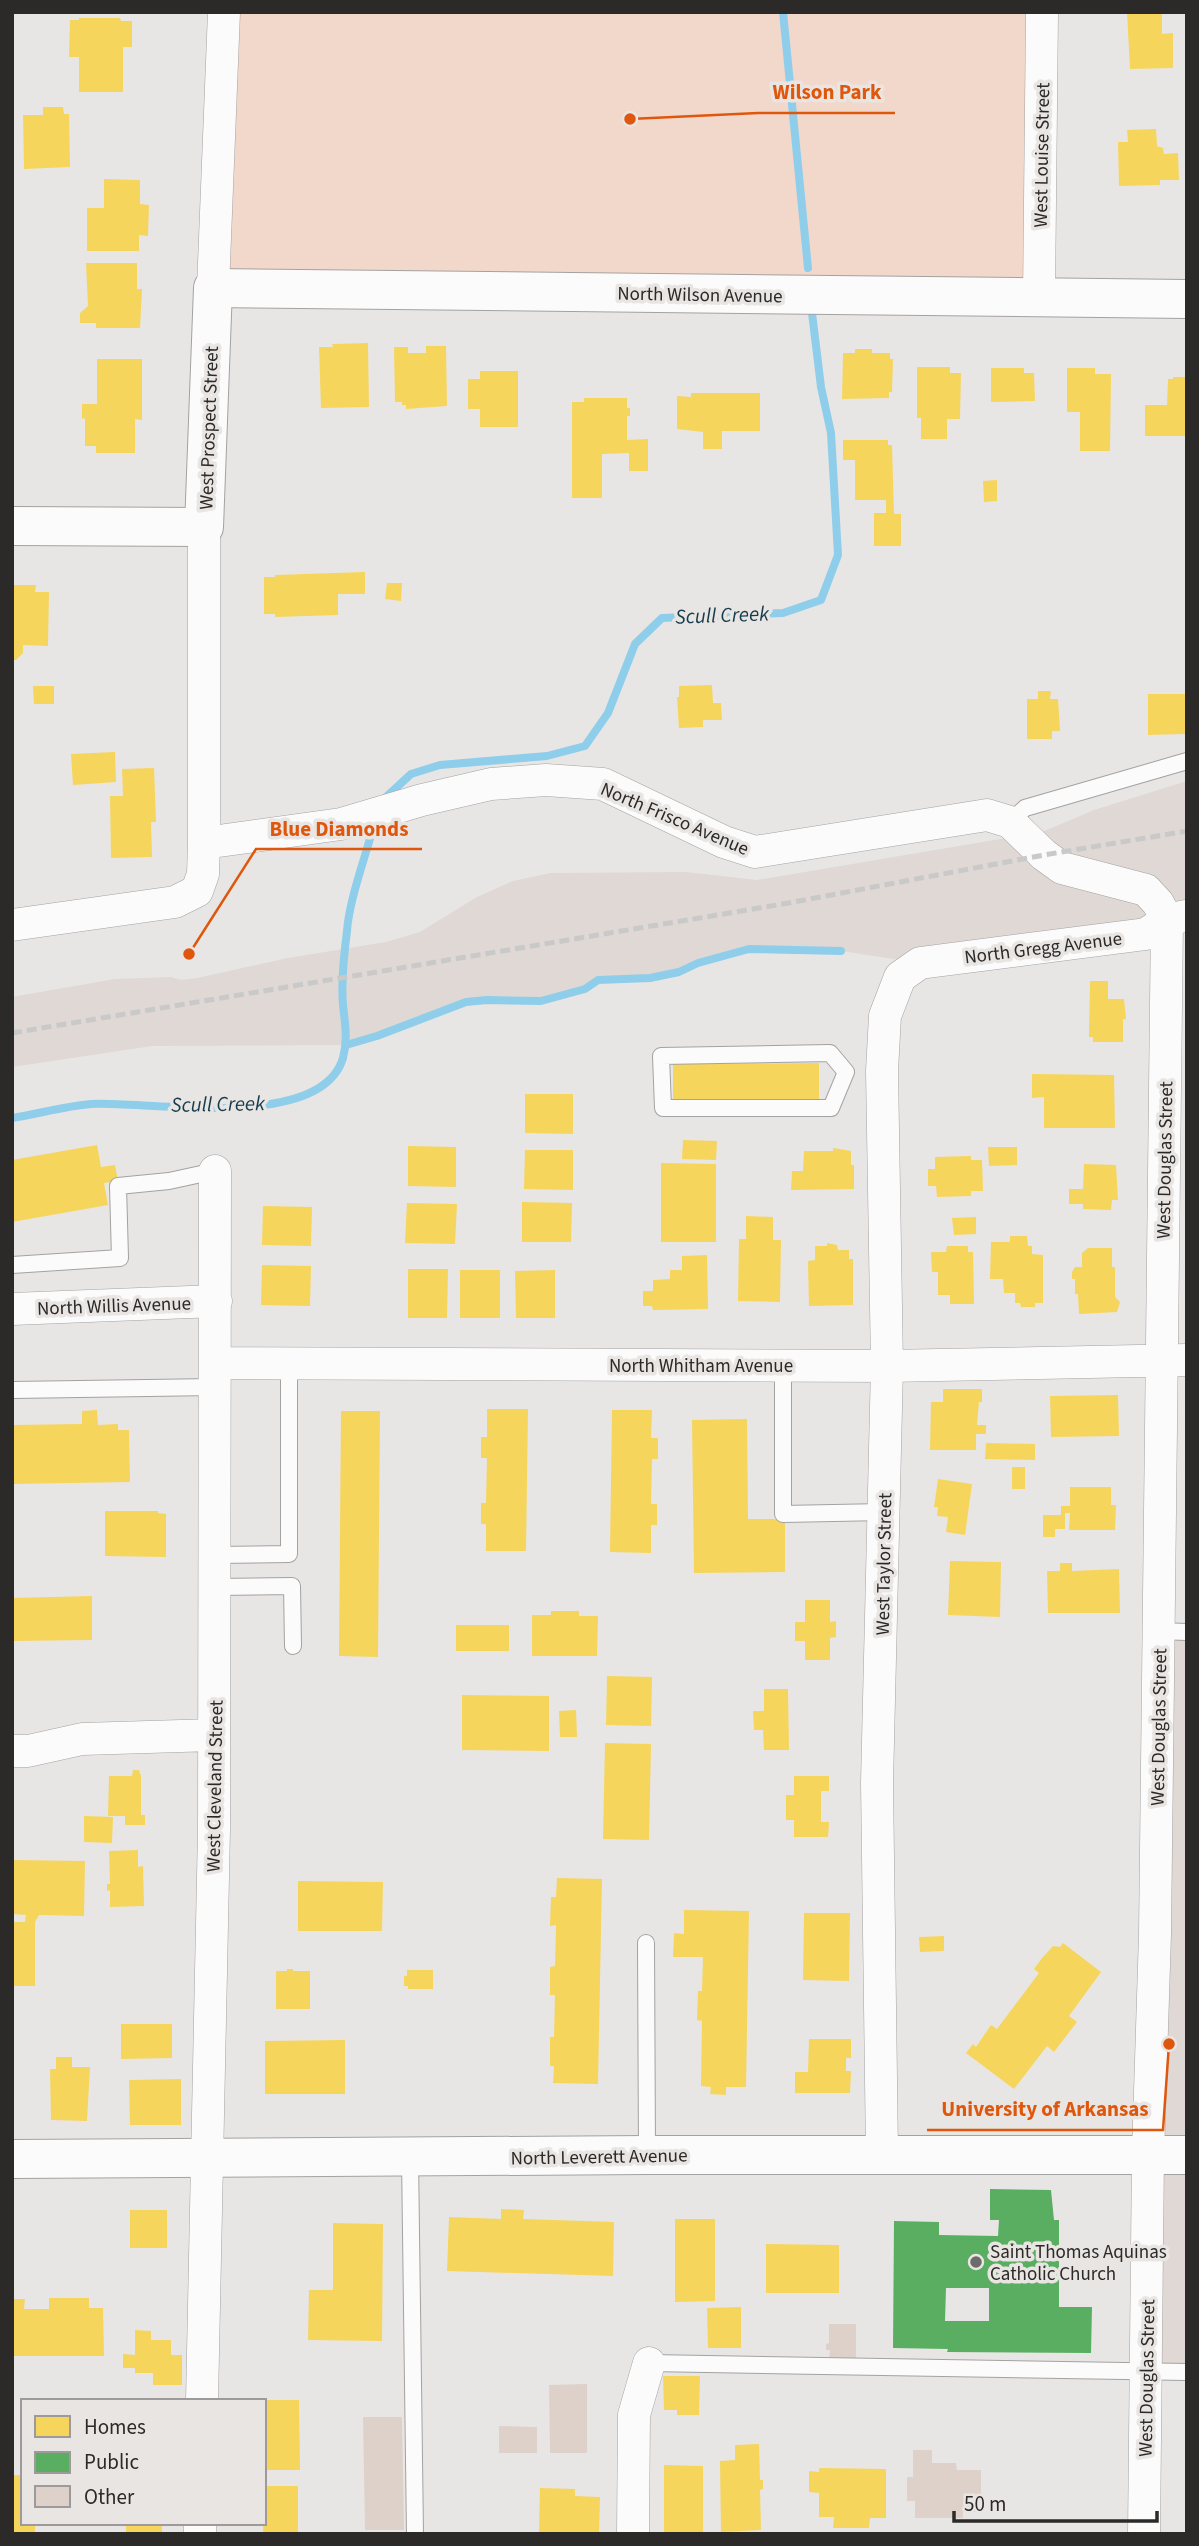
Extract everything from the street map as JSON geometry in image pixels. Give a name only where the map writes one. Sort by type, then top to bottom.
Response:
[{"type":"street","name":"West Prospect Street","points":[[204,843],[204,527],[223,12]]},
{"type":"street","name":"West Louise Street","points":[[1039,297],[1042,12]]},
{"type":"street","name":"North Wilson Avenue","points":[[213,288],[1187,299]]},
{"type":"street","points":[[12,526],[204,527]]},
{"type":"street","name":"North Frisco Avenue","points":[[204,843],[341,824],[422,800],[491,784],[546,780],[603,784],[724,842],[755,852],[987,815],[1010,822]]},
{"type":"street","points":[[1010,822],[1044,855],[1062,868],[1146,890],[1177,918]]},
{"type":"street","points":[[12,925],[175,902],[197,891],[202,874],[204,843]]},
{"type":"street","name":"North Gregg Avenue","points":[[900,977],[920,963],[1146,934],[1177,918]]},
{"type":"street","name":"West Douglas Street","points":[[1144,2534],[1148,2155],[1155,1934],[1173,1632],[1177,918]]},
{"type":"street","name":"West Taylor Street","points":[[882,2154],[877,1783],[887,1366],[864,1072],[900,977]]},
{"type":"street","name":"West Cleveland Street","points":[[202,2399],[214,1735],[215,1171]]},
{"type":"street","name":"North Willis Avenue","points":[[12,1309],[216,1301]]},
{"type":"street","name":"North Whitham Avenue","points":[[215,1375],[289,1363],[887,1366],[1174,1360]]},
{"type":"street","points":[[12,1751],[28,1751],[82,1739],[214,1735]]},
{"type":"street","name":"North Leverett Avenue","points":[[12,2160],[882,2154],[1187,2155]]},
{"type":"street","points":[[633,2534],[634,2414],[649,2363]]},
{"type":"lane","points":[[1010,822],[1025,808],[1187,761]]},
{"type":"lane","points":[[830,1053],[864,1072],[831,1108],[663,1108],[661,1056],[830,1053]]},
{"type":"lane","points":[[12,1265],[121,1258],[118,1186],[169,1181],[215,1171]]},
{"type":"lane","points":[[215,1555],[289,1554],[289,1363]]},
{"type":"lane","points":[[783,1365],[783,1514],[884,1512]]},
{"type":"lane","points":[[12,1390],[215,1375]]},
{"type":"lane","points":[[215,1587],[292,1586],[293,1646]]},
{"type":"lane","points":[[646,1943],[648,2155]]},
{"type":"lane","points":[[410,2157],[415,2534]]},
{"type":"lane","points":[[649,2363],[1187,2372]]},
{"type":"shaded area","points":[[224,12],[1042,12],[1039,297],[213,288]]},
{"type":"shaded area","points":[[1187,781],[1187,916],[920,963],[841,951],[749,949],[698,963],[679,972],[650,978],[598,980],[585,989],[541,1001],[466,1002],[346,1045],[152,1046],[12,1067],[12,997],[115,979],[197,978],[288,958],[386,942],[420,932],[477,897],[513,881],[551,873],[686,872],[757,880],[1042,832],[1094,810]]},
{"type":"shaded area","points":[[1159,1632],[1187,1632],[1187,2372],[1147,2372]]},
{"type":"building: Homes","points":[[1127,12],[1162,12],[1162,34],[1173,33],[1173,68],[1130,69]]},
{"type":"building: Homes","points":[[120,18],[121,21],[132,21],[132,47],[123,47],[123,92],[79,92],[79,57],[69,57],[70,20]]},
{"type":"building: Homes","points":[[43,107],[63,107],[64,114],[69,114],[70,167],[24,169],[23,115],[43,115]]},
{"type":"building: Homes","points":[[1156,129],[1157,146],[1163,148],[1164,154],[1178,153],[1179,180],[1160,180],[1160,185],[1119,186],[1118,142],[1128,142],[1127,130]]},
{"type":"building: Homes","points":[[104,179],[140,180],[140,204],[149,205],[148,236],[139,235],[139,251],[87,251],[87,208],[104,208]]},
{"type":"building: Homes","points":[[86,263],[137,263],[137,289],[142,289],[140,328],[96,328],[96,323],[80,323],[80,313],[88,306]]},
{"type":"building: Homes","points":[[368,343],[369,407],[321,408],[319,347]]},
{"type":"building: Homes","points":[[426,346],[446,346],[447,406],[406,409],[402,402],[395,402],[394,347],[408,347],[408,353],[426,353]]},
{"type":"building: Homes","points":[[855,349],[890,353],[890,359],[893,359],[892,392],[889,392],[889,398],[842,399],[843,353],[855,353]]},
{"type":"building: Homes","points":[[97,359],[142,359],[142,420],[135,419],[135,453],[96,453],[96,446],[85,446],[82,404],[97,404]]},
{"type":"building: Homes","points":[[917,367],[950,367],[950,373],[961,373],[960,419],[947,419],[947,439],[921,439],[921,418],[917,418]]},
{"type":"building: Homes","points":[[991,368],[1024,368],[1024,373],[1034,373],[1035,401],[991,402]]},
{"type":"building: Homes","points":[[1067,368],[1095,368],[1095,374],[1111,374],[1110,451],[1080,451],[1080,412],[1067,412]]},
{"type":"building: Homes","points":[[480,371],[518,371],[518,427],[480,427],[480,409],[468,409],[468,379],[480,379]]},
{"type":"building: Homes","points":[[1187,377],[1187,436],[1145,436],[1145,405],[1167,405],[1168,379]]},
{"type":"building: Homes","points":[[691,393],[760,393],[760,431],[722,431],[722,449],[703,449],[703,432],[677,429],[677,396],[691,397]]},
{"type":"building: Homes","points":[[584,398],[627,398],[630,416],[627,416],[627,440],[648,439],[648,471],[629,471],[629,453],[602,454],[602,498],[572,498],[572,402],[584,402]]},
{"type":"building: Homes","points":[[843,440],[888,440],[888,445],[892,445],[894,514],[901,514],[901,546],[874,546],[874,513],[886,513],[886,500],[855,500],[855,460],[843,460]]},
{"type":"building: Homes","points":[[997,480],[997,501],[984,502],[983,481]]},
{"type":"building: Homes","points":[[365,572],[365,594],[338,594],[338,615],[275,617],[275,614],[264,614],[264,577]]},
{"type":"building: Homes","points":[[387,583],[402,583],[401,601],[385,599]]},
{"type":"building: Homes","points":[[12,585],[36,585],[35,592],[49,592],[48,646],[23,645],[23,653],[16,660],[12,660]]},
{"type":"building: Homes","points":[[712,685],[713,703],[721,703],[722,720],[703,720],[703,727],[679,728],[679,686]]},
{"type":"building: Homes","points":[[33,686],[54,686],[54,704],[34,704]]},
{"type":"building: Homes","points":[[1038,691],[1051,691],[1050,699],[1058,699],[1060,731],[1052,731],[1052,739],[1027,739],[1027,699],[1038,699]]},
{"type":"building: Homes","points":[[1148,694],[1185,694],[1185,734],[1148,735]]},
{"type":"building: Homes","points":[[115,752],[116,782],[73,785],[71,754]]},
{"type":"building: Homes","points":[[154,768],[156,822],[151,822],[152,857],[111,858],[110,796],[123,796],[122,769]]},
{"type":"building: Homes","points":[[1090,981],[1108,981],[1108,999],[1124,999],[1126,1019],[1123,1019],[1123,1042],[1093,1042],[1093,1037],[1089,1037]]},
{"type":"building: Homes","points":[[819,1063],[819,1101],[673,1102],[673,1064]]},
{"type":"building: Homes","points":[[1032,1074],[1114,1075],[1115,1128],[1044,1128],[1044,1097],[1032,1098]]},
{"type":"building: Homes","points":[[525,1094],[573,1094],[573,1134],[525,1133]]},
{"type":"building: Homes","points":[[683,1140],[717,1141],[716,1160],[682,1159]]},
{"type":"building: Homes","points":[[97,1145],[101,1167],[115,1165],[118,1181],[104,1183],[108,1205],[12,1222],[12,1160]]},
{"type":"building: Homes","points":[[408,1146],[456,1147],[456,1187],[408,1186]]},
{"type":"building: Homes","points":[[988,1147],[1017,1147],[1017,1165],[989,1166]]},
{"type":"building: Homes","points":[[833,1148],[851,1151],[854,1189],[791,1190],[792,1171],[803,1171],[804,1151],[833,1151]]},
{"type":"building: Homes","points":[[525,1150],[573,1150],[573,1190],[524,1189]]},
{"type":"building: Homes","points":[[971,1156],[971,1160],[982,1160],[983,1191],[971,1191],[971,1196],[937,1197],[936,1186],[928,1186],[928,1169],[935,1169],[935,1157]]},
{"type":"building: Homes","points":[[661,1163],[716,1164],[716,1242],[661,1242]]},
{"type":"building: Homes","points":[[1084,1164],[1116,1165],[1118,1200],[1112,1200],[1111,1210],[1083,1209],[1083,1204],[1069,1204],[1069,1189],[1083,1189]]},
{"type":"building: Homes","points":[[522,1202],[572,1203],[571,1242],[522,1242]]},
{"type":"building: Homes","points":[[407,1203],[457,1204],[455,1244],[405,1243]]},
{"type":"building: Homes","points":[[263,1206],[312,1207],[311,1246],[262,1245]]},
{"type":"building: Homes","points":[[746,1216],[773,1217],[773,1240],[781,1240],[780,1302],[738,1301],[739,1239],[746,1239]]},
{"type":"building: Homes","points":[[976,1217],[976,1234],[954,1235],[952,1218]]},
{"type":"building: Homes","points":[[1010,1236],[1027,1236],[1028,1246],[1032,1246],[1032,1254],[1043,1255],[1043,1303],[1035,1303],[1035,1307],[1021,1307],[1020,1303],[1015,1303],[1015,1293],[1004,1293],[1003,1279],[990,1279],[991,1242],[1010,1242]]},
{"type":"building: Homes","points":[[827,1243],[837,1245],[838,1250],[849,1250],[849,1259],[853,1259],[853,1305],[809,1306],[808,1261],[815,1260],[815,1246],[827,1246]]},
{"type":"building: Homes","points":[[947,1246],[968,1246],[968,1252],[973,1252],[974,1304],[950,1304],[950,1295],[938,1295],[938,1272],[932,1272],[931,1252],[946,1252]]},
{"type":"building: Homes","points":[[1088,1248],[1112,1248],[1115,1297],[1120,1302],[1117,1312],[1079,1314],[1078,1294],[1075,1294],[1072,1272],[1075,1267],[1082,1267],[1082,1253]]},
{"type":"building: Homes","points":[[707,1255],[708,1309],[653,1310],[652,1306],[643,1306],[643,1291],[653,1291],[653,1280],[670,1279],[670,1270],[682,1270],[682,1256]]},
{"type":"building: Homes","points":[[262,1265],[311,1266],[310,1306],[261,1305]]},
{"type":"building: Homes","points":[[408,1269],[448,1269],[447,1318],[408,1318]]},
{"type":"building: Homes","points":[[460,1270],[500,1270],[500,1318],[460,1318]]},
{"type":"building: Homes","points":[[555,1270],[555,1318],[516,1318],[515,1271]]},
{"type":"building: Homes","points":[[943,1389],[982,1389],[977,1425],[986,1425],[986,1434],[976,1434],[976,1450],[930,1450],[931,1402],[943,1402]]},
{"type":"building: Homes","points":[[1118,1395],[1119,1436],[1051,1437],[1050,1396]]},
{"type":"building: Homes","points":[[487,1409],[528,1409],[526,1551],[486,1551],[486,1524],[481,1524],[481,1503],[486,1503],[487,1458],[481,1458],[481,1437],[487,1437]]},
{"type":"building: Homes","points":[[97,1410],[98,1425],[118,1424],[118,1430],[129,1430],[130,1482],[12,1484],[12,1425],[82,1424],[82,1411]]},
{"type":"building: Homes","points":[[612,1410],[652,1410],[651,1438],[658,1438],[658,1459],[652,1459],[651,1504],[657,1504],[657,1525],[651,1525],[651,1553],[610,1552]]},
{"type":"building: Homes","points":[[341,1411],[380,1411],[378,1657],[339,1656]]},
{"type":"building: Homes","points":[[747,1419],[748,1519],[785,1519],[785,1572],[694,1573],[692,1420]]},
{"type":"building: Homes","points":[[986,1443],[1035,1444],[1035,1460],[985,1459]]},
{"type":"building: Homes","points":[[1012,1467],[1025,1467],[1025,1489],[1012,1489]]},
{"type":"building: Homes","points":[[938,1479],[972,1484],[965,1535],[946,1532],[948,1517],[937,1516],[938,1507],[934,1507]]},
{"type":"building: Homes","points":[[1070,1487],[1111,1487],[1111,1505],[1116,1505],[1115,1530],[1069,1530],[1070,1513],[1065,1513],[1065,1529],[1055,1529],[1055,1537],[1043,1537],[1043,1515],[1061,1515],[1061,1506],[1070,1506]]},
{"type":"building: Homes","points":[[105,1511],[158,1511],[166,1514],[166,1557],[105,1556]]},
{"type":"building: Homes","points":[[950,1561],[1001,1562],[1000,1617],[948,1615]]},
{"type":"building: Homes","points":[[1060,1563],[1072,1563],[1072,1571],[1119,1569],[1120,1613],[1048,1613],[1047,1571],[1060,1571]]},
{"type":"building: Homes","points":[[92,1596],[92,1640],[12,1641],[12,1598]]},
{"type":"building: Homes","points":[[805,1600],[830,1600],[830,1622],[836,1621],[836,1637],[830,1638],[830,1660],[805,1660],[805,1641],[795,1641],[795,1622],[805,1622]]},
{"type":"building: Homes","points":[[551,1611],[579,1611],[579,1616],[598,1616],[597,1656],[532,1656],[532,1615],[551,1615]]},
{"type":"building: Homes","points":[[456,1625],[509,1625],[509,1651],[456,1651]]},
{"type":"building: Homes","points":[[607,1676],[652,1677],[651,1726],[606,1725]]},
{"type":"building: Homes","points":[[764,1689],[788,1689],[789,1750],[764,1750],[763,1730],[754,1730],[753,1711],[764,1711]]},
{"type":"building: Homes","points":[[462,1695],[549,1696],[549,1751],[462,1750]]},
{"type":"building: Homes","points":[[576,1710],[577,1737],[560,1737],[559,1711]]},
{"type":"building: Homes","points":[[605,1743],[651,1744],[649,1840],[603,1839]]},
{"type":"building: Homes","points":[[133,1770],[139,1770],[141,1776],[141,1815],[145,1815],[145,1825],[125,1825],[125,1816],[108,1816],[109,1776],[132,1776]]},
{"type":"building: Homes","points":[[794,1776],[829,1776],[829,1791],[821,1791],[821,1822],[829,1822],[828,1837],[794,1837],[794,1820],[786,1820],[786,1795],[794,1795]]},
{"type":"building: Homes","points":[[84,1816],[113,1817],[112,1843],[84,1842]]},
{"type":"building: Homes","points":[[138,1850],[138,1867],[143,1866],[144,1906],[110,1907],[110,1890],[107,1891],[107,1884],[110,1884],[109,1851]]},
{"type":"building: Homes","points":[[12,1860],[85,1861],[84,1916],[39,1915],[35,1922],[35,1986],[12,1986],[12,1922],[25,1922],[26,1915],[12,1914]]},
{"type":"building: Homes","points":[[557,1878],[602,1879],[598,2084],[553,2083],[554,2066],[550,2066],[550,2037],[554,2037],[555,1995],[550,1995],[550,1967],[555,1966],[556,1925],[550,1926],[551,1897],[556,1897]]},
{"type":"building: Homes","points":[[298,1881],[383,1882],[382,1931],[298,1931]]},
{"type":"building: Homes","points":[[684,1910],[749,1911],[746,2087],[726,2087],[726,2095],[710,2094],[711,2087],[701,2086],[702,2021],[697,2020],[698,1991],[702,1991],[703,1957],[673,1957],[674,1933],[684,1934]]},
{"type":"building: Homes","points":[[804,1913],[850,1913],[849,1981],[803,1980]]},
{"type":"building: Homes","points":[[944,1936],[944,1951],[920,1952],[919,1937]]},
{"type":"building: Homes","points":[[1063,1943],[1101,1972],[1069,2016],[1077,2022],[1054,2052],[1047,2046],[1014,2089],[966,2053],[973,2044],[976,2047],[991,2025],[997,2029],[1039,1973],[1034,1969],[1042,1958],[1053,1946],[1060,1947]]},
{"type":"building: Homes","points":[[407,1970],[433,1970],[433,1989],[408,1989],[408,1986],[404,1986]]},
{"type":"building: Homes","points":[[276,1971],[310,1971],[310,2009],[276,2009]]},
{"type":"building: Homes","points":[[121,2024],[172,2024],[172,2058],[121,2059]]},
{"type":"building: Homes","points":[[809,2039],[851,2039],[851,2058],[846,2058],[846,2071],[851,2071],[850,2093],[795,2093],[795,2072],[808,2072]]},
{"type":"building: Homes","points":[[345,2040],[345,2094],[265,2094],[265,2041]]},
{"type":"building: Homes","points":[[56,2057],[72,2057],[72,2067],[90,2067],[87,2121],[51,2120],[50,2069],[56,2069]]},
{"type":"building: Homes","points":[[181,2079],[181,2125],[130,2125],[129,2080]]},
{"type":"building: Homes","points":[[501,2209],[524,2210],[523,2219],[614,2222],[613,2276],[447,2271],[449,2217],[501,2219]]},
{"type":"building: Homes","points":[[130,2210],[167,2210],[167,2248],[130,2248]]},
{"type":"building: Homes","points":[[675,2219],[715,2219],[715,2301],[675,2302]]},
{"type":"building: Homes","points":[[333,2223],[383,2224],[382,2341],[308,2340],[309,2290],[333,2290]]},
{"type":"building: Homes","points":[[766,2244],[839,2245],[839,2293],[766,2293]]},
{"type":"building: Homes","points":[[49,2298],[89,2298],[89,2308],[103,2308],[104,2356],[12,2356],[12,2299],[25,2299],[24,2309],[49,2309]]},
{"type":"building: Homes","points":[[741,2307],[741,2348],[708,2348],[707,2308]]},
{"type":"building: Homes","points":[[135,2330],[151,2331],[151,2340],[171,2340],[171,2355],[182,2355],[182,2385],[153,2385],[153,2373],[135,2373],[135,2368],[123,2368],[123,2354],[135,2355]]},
{"type":"building: Homes","points":[[663,2376],[700,2376],[699,2415],[677,2415],[677,2410],[664,2410]]},
{"type":"building: Homes","points":[[266,2400],[299,2400],[300,2470],[266,2470]]},
{"type":"building: Homes","points":[[759,2444],[760,2480],[763,2480],[763,2489],[760,2490],[761,2530],[721,2532],[720,2461],[735,2460],[735,2445]]},
{"type":"building: Homes","points":[[664,2465],[703,2466],[703,2534],[664,2534]]},
{"type":"building: Homes","points":[[819,2468],[886,2469],[886,2518],[870,2518],[869,2528],[833,2528],[834,2517],[819,2517],[819,2493],[809,2492],[809,2471],[819,2472]]},
{"type":"building: Homes","points":[[12,2475],[21,2475],[21,2525],[35,2525],[35,2534],[12,2534]]},
{"type":"building: Homes","points":[[266,2486],[298,2486],[298,2534],[263,2534],[263,2525],[266,2525]]},
{"type":"building: Homes","points":[[540,2488],[575,2489],[575,2496],[600,2497],[599,2534],[539,2532]]},
{"type":"building: Homes","points":[[126,2525],[162,2526],[162,2534],[126,2534]]},
{"type":"building: Public","name":"Saint Thomas Aquinas Catholic Church","points":[[990,2189],[1051,2190],[1054,2220],[1059,2220],[1059,2307],[1092,2307],[1091,2353],[947,2352],[948,2349],[893,2348],[894,2221],[939,2222],[939,2235],[998,2236],[999,2220],[990,2220]],"holes":[[[946,2288],[989,2288],[989,2321],[945,2321]]]},
{"type":"building: Other","points":[[829,2324],[856,2324],[856,2361],[829,2361],[830,2350],[826,2350],[826,2344],[829,2343]]},
{"type":"building: Other","points":[[587,2384],[587,2453],[550,2453],[549,2385]]},
{"type":"building: Other","points":[[363,2417],[402,2417],[404,2530],[365,2530]]},
{"type":"building: Other","points":[[499,2426],[537,2427],[537,2453],[499,2453]]},
{"type":"building: Other","points":[[913,2450],[932,2450],[932,2463],[956,2463],[957,2470],[981,2470],[981,2512],[963,2512],[963,2518],[915,2518],[915,2501],[907,2501],[907,2477],[913,2477]]},
{"type":"waterway","name":"Scull Creek","points":[[783,12],[808,268]]},
{"type":"waterway","name":"Scull Creek","points":[[384,799],[411,774],[440,765],[547,756],[585,746],[608,713],[635,644],[662,618],[783,613],[821,600],[838,555],[831,433],[821,387],[812,313]]},
{"type":"waterway","name":"Scull Creek","points":[[12,1118],[91,1104],[190,1108],[269,1104],[302,1096],[328,1081],[345,1051],[342,996],[348,919],[373,828]]},
{"type":"waterway","points":[[346,1045],[466,1002],[541,1001],[585,989],[598,980],[650,978],[679,972],[698,963],[749,949],[841,951]]},
{"type":"railway","points":[[12,1033],[783,904],[1187,831]]},
{"type":"place","name":"Wilson Park","points":[[630,119]]},
{"type":"place","name":"Blue Diamonds","points":[[189,954]]},
{"type":"place","name":"University of Arkansas","points":[[1169,2044]]},
{"type":"place","name":"Saint Thomas Aquinas Catholic Church","points":[[976,2262]]}]
